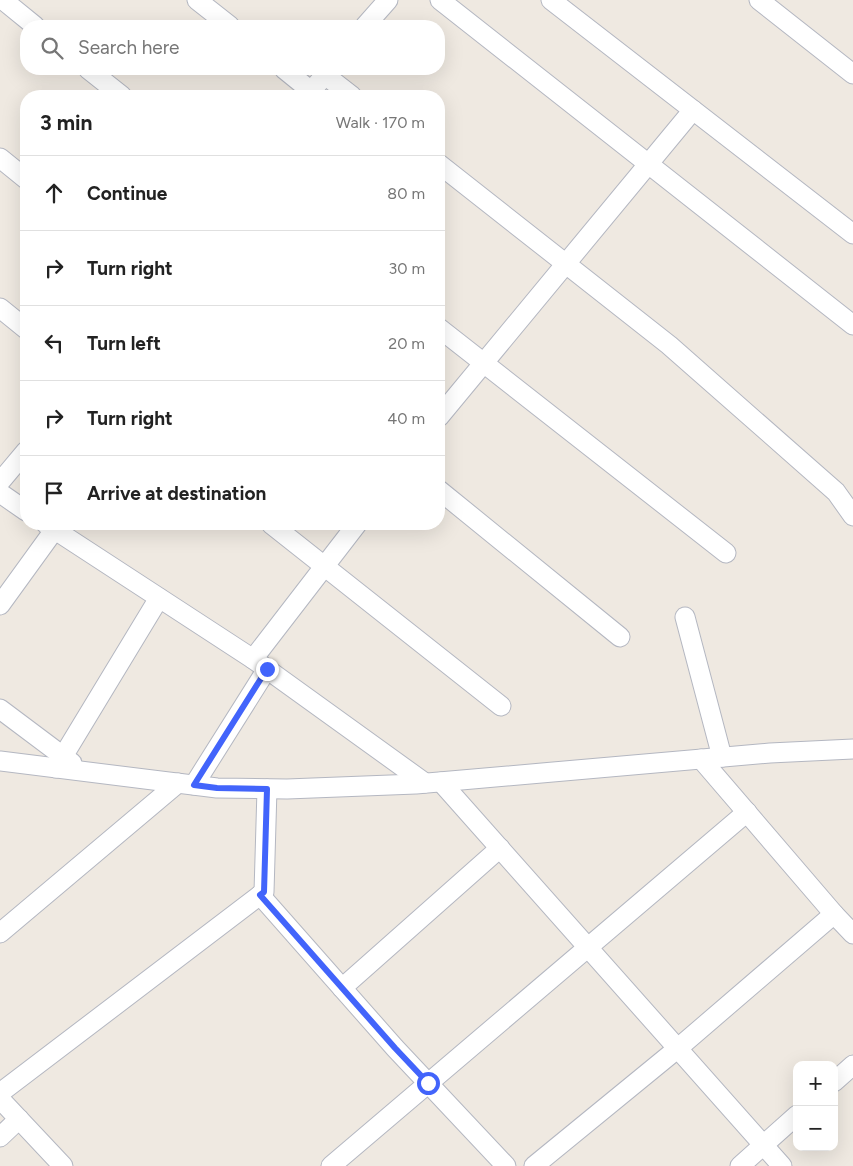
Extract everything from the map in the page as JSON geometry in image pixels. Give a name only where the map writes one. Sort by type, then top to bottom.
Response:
[{"type":"street","points":[[3,0],[28,20]]},
{"type":"street","points":[[197,0],[222,20]]},
{"type":"street","points":[[371,20],[388,0]]},
{"type":"street","points":[[440,0],[853,325]]},
{"type":"street","points":[[551,0],[853,234]]},
{"type":"street","points":[[765,2],[853,74]]},
{"type":"street","points":[[96,75],[114,90]]},
{"type":"street","points":[[290,75],[305,90]]},
{"type":"street","points":[[312,90],[325,75]]},
{"type":"street","points":[[330,75],[346,90]]},
{"type":"street","points":[[445,410],[693,110]]},
{"type":"street","points":[[0,158],[20,174]]},
{"type":"street","points":[[445,169],[698,370],[836,492],[853,516]]},
{"type":"street","points":[[0,308],[20,324]]},
{"type":"street","points":[[445,333],[726,554]]},
{"type":"street","points":[[0,482],[20,457]]},
{"type":"street","points":[[0,494],[20,507]]},
{"type":"street","points":[[445,495],[620,638]]},
{"type":"street","points":[[0,605],[49,530]]},
{"type":"street","points":[[56,530],[260,664],[433,783],[500,848],[782,1166]]},
{"type":"street","points":[[278,530],[501,706]]},
{"type":"street","points":[[0,933],[186,784],[260,664],[324,567],[352,530]]},
{"type":"street","points":[[60,762],[159,598]]},
{"type":"street","points":[[685,617],[722,757]]},
{"type":"street","points":[[0,709],[60,762],[83,771],[217,788],[287,789],[433,783],[770,753],[853,749]]},
{"type":"street","points":[[701,759],[853,934]]},
{"type":"street","points":[[0,761],[60,762]]},
{"type":"street","points":[[0,1093],[264,892],[267,789]]},
{"type":"street","points":[[331,1166],[747,812]]},
{"type":"street","points":[[342,988],[500,848]]},
{"type":"street","points":[[260,895],[395,1048],[506,1166]]},
{"type":"street","points":[[534,1166],[677,1049],[834,914]]},
{"type":"street","points":[[838,1079],[853,1066]]},
{"type":"street","points":[[0,1099],[63,1166]]},
{"type":"street","points":[[0,1137],[19,1119]]},
{"type":"street","points":[[740,1166],[793,1119]]},
{"type":"route","points":[[267,669],[194,785],[217,788],[267,789],[264,892],[260,895],[428,1083]]}]
